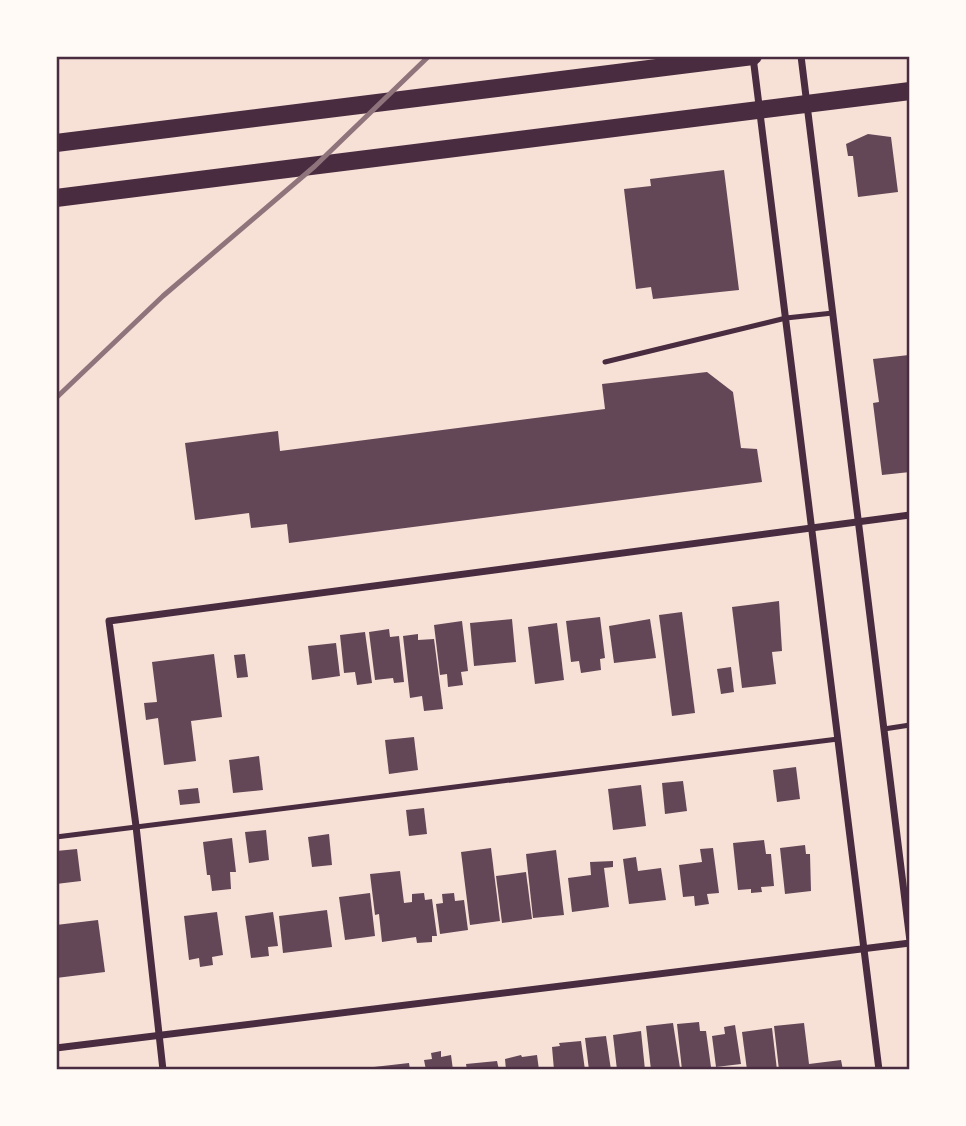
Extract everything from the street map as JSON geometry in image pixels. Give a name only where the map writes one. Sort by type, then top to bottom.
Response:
[{"type":"main road","points":[[56,143],[753,56]]},
{"type":"main road","points":[[56,198],[910,92]]},
{"type":"street","points":[[753,56],[879,1070]]},
{"type":"street","points":[[56,1048],[910,942],[801,56]]},
{"type":"street","points":[[163,1070],[110,621],[910,516]]},
{"type":"lane","points":[[605,362],[786,318],[833,313]]},
{"type":"lane","points":[[884,729],[910,725]]},
{"type":"lane","points":[[56,837],[838,739]]},
{"type":"building","points":[[868,134],[891,137],[898,192],[858,197],[853,156],[848,156],[846,144]]},
{"type":"building","points":[[724,170],[739,290],[653,299],[651,287],[636,289],[624,189],[651,186],[650,179]]},
{"type":"building","points":[[909,355],[910,472],[882,475],[873,403],[879,402],[873,359]]},
{"type":"building","points":[[707,372],[733,392],[741,448],[757,449],[762,482],[289,543],[287,524],[251,528],[249,513],[195,520],[185,443],[278,431],[280,451],[605,409],[602,384]]},
{"type":"building","points":[[779,601],[782,651],[772,652],[776,684],[742,688],[732,607]]},
{"type":"building","points":[[682,612],[695,713],[672,716],[659,615]]},
{"type":"building","points":[[600,617],[605,658],[600,659],[601,670],[581,673],[579,661],[571,662],[566,621]]},
{"type":"building","points":[[512,619],[516,662],[474,666],[470,623]]},
{"type":"building","points":[[650,619],[656,658],[614,663],[609,626]]},
{"type":"building","points":[[462,621],[468,671],[461,672],[463,685],[448,687],[447,674],[440,675],[434,625]]},
{"type":"building","points":[[557,623],[564,680],[535,684],[528,627]]},
{"type":"building","points":[[389,629],[390,637],[399,636],[404,682],[394,683],[393,678],[375,680],[369,632]]},
{"type":"building","points":[[365,632],[372,683],[357,685],[355,672],[344,673],[340,635]]},
{"type":"building","points":[[418,634],[418,640],[434,639],[443,709],[424,711],[422,696],[410,698],[403,636]]},
{"type":"building","points":[[336,643],[340,676],[312,680],[308,646]]},
{"type":"building","points":[[214,654],[222,717],[191,721],[196,761],[164,765],[158,718],[146,720],[144,703],[157,702],[152,662]]},
{"type":"building","points":[[245,654],[248,677],[237,678],[234,655]]},
{"type":"building","points":[[731,667],[734,692],[721,694],[717,669]]},
{"type":"building","points":[[414,737],[418,770],[389,774],[385,740]]},
{"type":"building","points":[[259,756],[263,790],[233,793],[229,760]]},
{"type":"building","points":[[796,767],[800,799],[777,802],[773,770]]},
{"type":"building","points":[[683,781],[687,811],[665,814],[662,783]]},
{"type":"building","points":[[641,785],[646,826],[613,830],[608,789]]},
{"type":"building","points":[[198,788],[200,803],[180,805],[178,790]]},
{"type":"building","points":[[424,808],[427,834],[409,836],[406,810]]},
{"type":"building","points":[[266,830],[269,860],[249,863],[245,832]]},
{"type":"building","points":[[329,834],[332,865],[312,867],[308,837]]},
{"type":"building","points":[[232,838],[236,872],[230,872],[231,889],[212,891],[203,842]]},
{"type":"building","points":[[764,840],[766,854],[771,854],[774,886],[761,887],[762,892],[738,890],[733,843]]},
{"type":"building","points":[[805,845],[806,854],[810,854],[811,891],[785,894],[780,848]]},
{"type":"building","points":[[491,848],[500,921],[470,925],[461,852]]},
{"type":"building","points":[[713,848],[719,893],[707,894],[709,904],[695,906],[694,896],[683,897],[679,865],[702,862],[700,849]]},
{"type":"building","points":[[77,849],[81,881],[56,884],[56,851]]},
{"type":"building","points":[[556,850],[564,915],[533,918],[526,854]]},
{"type":"building","points":[[636,857],[638,871],[661,868],[666,900],[629,904],[623,859]]},
{"type":"building","points":[[613,861],[613,867],[604,868],[609,907],[572,912],[568,878],[591,875],[590,862]]},
{"type":"building","points":[[400,871],[404,903],[412,902],[412,894],[424,893],[425,900],[432,899],[437,936],[432,936],[432,942],[417,943],[416,937],[382,942],[379,914],[375,915],[370,874]]},
{"type":"building","points":[[526,872],[532,919],[502,923],[496,876]]},
{"type":"building","points":[[370,893],[375,936],[345,940],[339,897]]},
{"type":"building","points":[[454,893],[455,901],[464,900],[468,930],[440,934],[436,904],[443,903],[442,894]]},
{"type":"building","points":[[327,910],[332,947],[283,953],[279,916]]},
{"type":"building","points":[[217,912],[223,955],[212,957],[213,965],[200,967],[199,958],[189,960],[184,916]]},
{"type":"building","points":[[273,912],[278,946],[268,947],[269,956],[251,958],[245,916]]},
{"type":"building","points":[[98,920],[105,972],[56,978],[56,925]]},
{"type":"building","points":[[699,1022],[700,1031],[706,1031],[711,1067],[682,1070],[677,1024]]},
{"type":"building","points":[[673,1023],[680,1068],[651,1070],[646,1026]]},
{"type":"building","points":[[804,1023],[809,1064],[841,1060],[843,1070],[779,1070],[774,1026]]},
{"type":"building","points":[[735,1025],[741,1064],[716,1067],[712,1036],[725,1034],[724,1027]]},
{"type":"building","points":[[772,1028],[777,1070],[747,1070],[742,1032]]},
{"type":"building","points":[[641,1031],[645,1070],[617,1070],[613,1035]]},
{"type":"building","points":[[606,1036],[611,1070],[589,1070],[585,1038]]},
{"type":"building","points":[[581,1041],[585,1070],[554,1070],[552,1047],[560,1046],[559,1043]]},
{"type":"building","points":[[441,1051],[441,1057],[451,1055],[453,1070],[426,1070],[424,1060],[432,1059],[431,1053]]},
{"type":"building","points":[[537,1055],[539,1070],[506,1070],[505,1059]]},
{"type":"building","points":[[497,1061],[499,1070],[467,1070],[466,1064]]},
{"type":"building","points":[[409,1063],[410,1070],[365,1070],[365,1068]]},
{"type":"railway","points":[[56,398],[163,296],[315,166],[429,56]]}]
